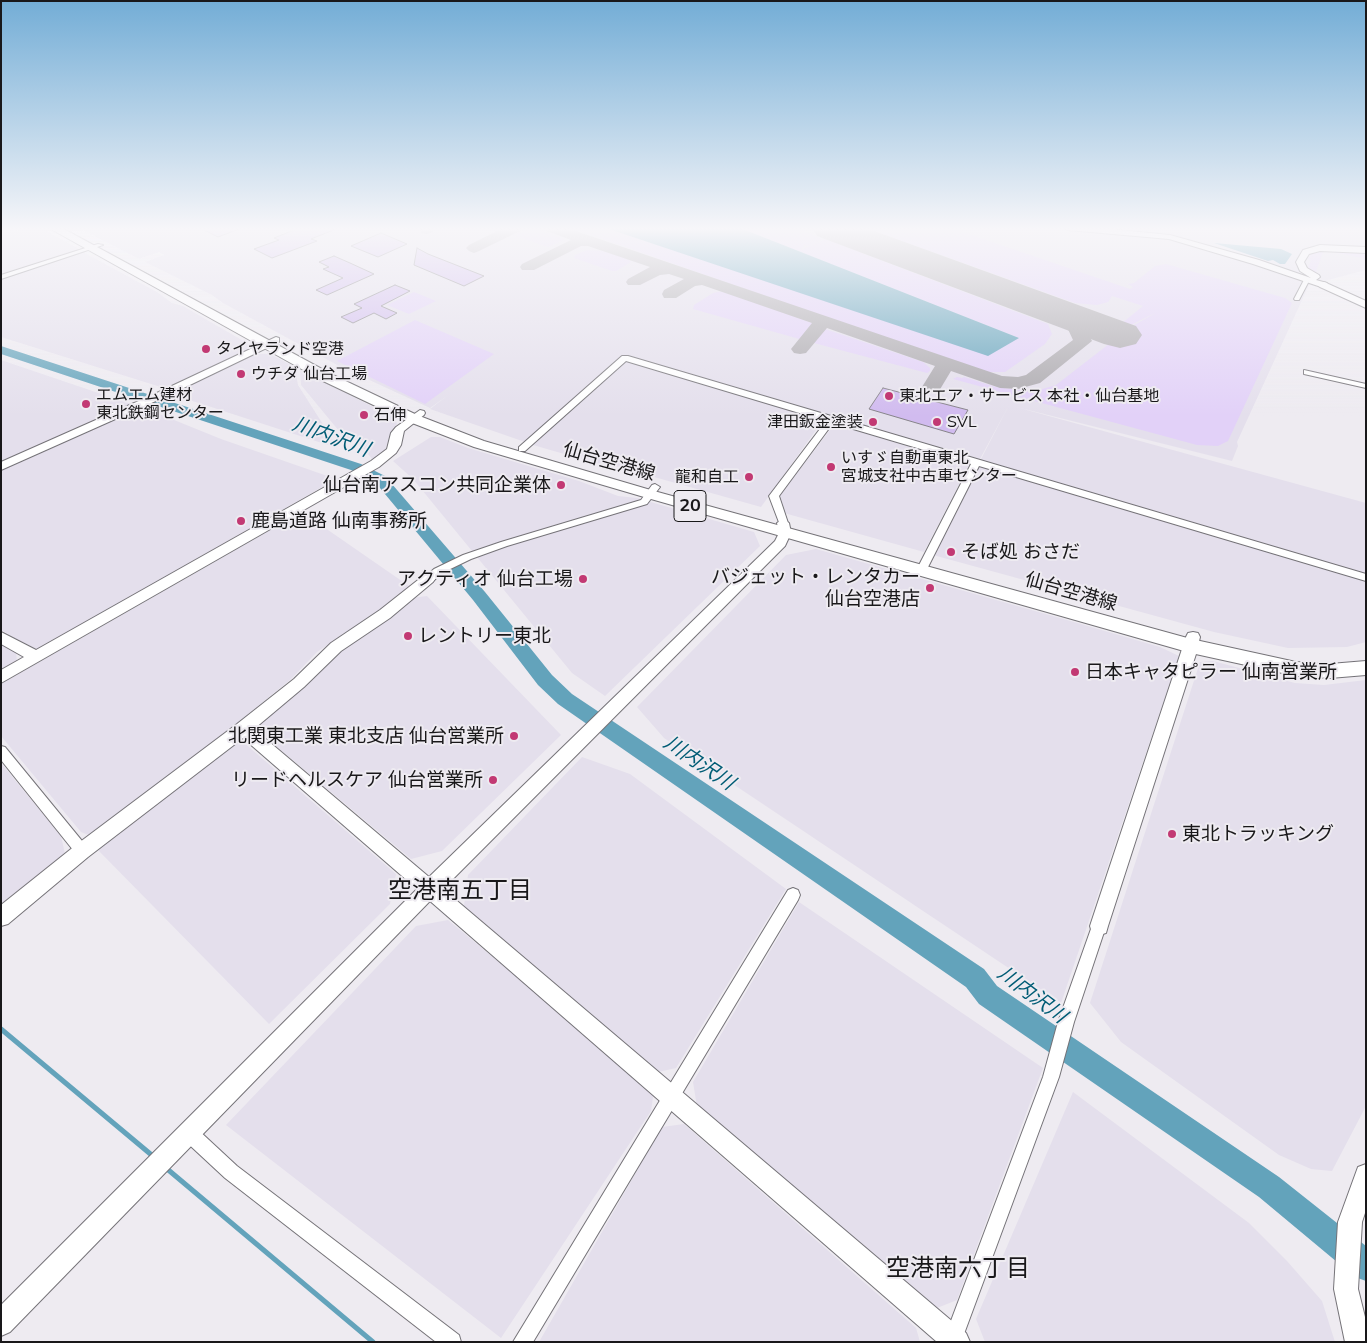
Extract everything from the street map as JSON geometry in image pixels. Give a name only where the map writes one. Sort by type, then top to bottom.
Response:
[{"type":"main road","name":"仙台空港線","points":[[176,291],[271,342],[328,378],[416,416],[516,456],[652,490]]},
{"type":"main road","points":[[1342,291],[1363,300]]},
{"type":"main road","name":"仙台空港線","points":[[416,416],[652,490],[1192,642],[1296,669],[1330,671],[1366,668]]},
{"type":"main road","name":"仙台空港線","points":[[1192,642],[1286,657],[1321,659],[1366,656]]},
{"type":"street","points":[[1297,299],[1301,291]]},
{"type":"street","points":[[1,466],[163,394],[271,342]]},
{"type":"street","points":[[522,449],[625,358],[1366,578]]},
{"type":"street","points":[[1307,372],[1366,386]]},
{"type":"street","points":[[1,677],[375,464],[392,451],[396,445],[397,433],[416,416]]},
{"type":"street","points":[[1,1323],[430,889],[780,542],[784,528],[774,496],[832,420]]},
{"type":"street","points":[[923,566],[976,463]]},
{"type":"street","points":[[1,917],[82,851],[243,729],[299,683],[336,647],[385,614],[433,575],[464,559],[504,544],[644,502],[652,490]]},
{"type":"street","points":[[1,637],[36,657]]},
{"type":"street","points":[[243,729],[671,1094],[954,1341],[1051,1077],[1066,1022],[1192,642]]},
{"type":"street","points":[[1,751],[82,851]]},
{"type":"street","points":[[522,1342],[793,895]]},
{"type":"street","points":[[184,1138],[232,1172],[452,1342]]},
{"type":"street","points":[[1358,1342],[1346,1288],[1350,1222],[1366,1175]]},
{"type":"shaded area","points":[[1,291],[155,291],[172,303],[183,306],[247,343],[250,347],[240,354],[167,389],[1,337]]},
{"type":"shaded area","points":[[203,291],[1306,291],[1237,442],[1238,446],[1232,461],[1016,407],[1366,503],[1366,575],[980,461],[1009,405],[980,459],[624,356],[525,442],[430,409],[447,396],[430,408],[339,366],[223,303]]},
{"type":"shaded area","points":[[723,291],[812,323],[815,327],[803,340],[693,309],[694,305],[713,293]]},
{"type":"shaded area","points":[[750,291],[841,291],[1019,338],[899,291],[961,291],[1048,324],[1052,334],[1045,344],[1005,372],[983,372]]},
{"type":"shaded area","points":[[1041,291],[1259,291],[1285,298],[1292,303],[1228,441],[1218,446],[1197,445],[953,379],[964,377],[996,387],[1019,390],[1039,390],[1056,385],[1131,327],[1157,312],[1126,326],[1121,324],[1143,306],[1112,296],[1108,302],[1097,305],[1075,303]]},
{"type":"shaded area","points":[[414,292],[436,301],[409,314],[387,305]]},
{"type":"shaded area","points":[[415,320],[494,354],[425,404],[337,361]]},
{"type":"shaded area","points":[[825,329],[923,362],[930,368],[930,371],[927,373],[814,343],[814,340]]},
{"type":"shaded area","points":[[256,354],[270,354],[295,367],[298,385],[333,440],[328,445],[171,394]]},
{"type":"shaded area","points":[[1,360],[131,404],[1,462]]},
{"type":"shaded area","points":[[626,361],[819,419],[821,423],[761,507],[533,445]]},
{"type":"shaded area","points":[[300,370],[395,418],[397,424],[391,431],[385,451],[373,460],[357,441],[344,437],[301,385]]},
{"type":"shaded area","points":[[142,407],[221,439],[336,479],[40,649],[32,648],[1,630],[1,470]]},
{"type":"shaded area","points":[[838,425],[969,465],[924,552],[784,513],[778,498],[833,426]]},
{"type":"shaded area","points":[[431,437],[440,437],[468,448],[579,481],[618,496],[637,498],[754,532],[760,546],[605,696],[572,673],[413,479],[393,461]]},
{"type":"shaded area","points":[[979,466],[1366,580],[1366,642],[1347,647],[1288,648],[1214,632],[933,555]]},
{"type":"shaded area","points":[[302,512],[409,586],[378,611],[317,652],[290,680],[168,779],[91,836],[81,832],[1,736],[1,684]]},
{"type":"shaded area","points":[[816,549],[1160,647],[1179,656],[1061,1003],[664,738],[637,707],[786,555]]},
{"type":"shaded area","points":[[427,596],[561,735],[442,851],[411,859],[258,731],[258,721],[339,651],[411,598]]},
{"type":"shaded area","points":[[1,643],[16,651],[17,662],[1,671]]},
{"type":"shaded area","points":[[1213,661],[1295,683],[1324,685],[1366,680],[1366,1106],[1332,1171],[1311,1169],[1279,1155],[1121,1042],[1090,1003],[1200,662]]},
{"type":"shaded area","points":[[242,741],[396,874],[390,904],[269,1024],[96,848],[234,742]]},
{"type":"shaded area","points":[[582,757],[630,774],[786,889],[676,1068],[658,1072],[464,906],[468,875]]},
{"type":"shaded area","points":[[1,763],[61,836],[65,854],[1,904]]},
{"type":"shaded area","points":[[799,902],[1043,1068],[957,1300],[932,1310],[697,1107],[693,1082]]},
{"type":"shaded area","points":[[448,920],[648,1085],[653,1097],[651,1111],[501,1338],[226,1125],[416,926]]},
{"type":"shaded area","points":[[1073,1092],[1249,1223],[1287,1261],[1322,1301],[1335,1342],[985,1342],[976,1319]]},
{"type":"shaded area","points":[[684,1124],[916,1328],[920,1342],[539,1342],[662,1127]]},
{"type":"water","points":[[793,291],[899,291],[1019,338],[988,356]]},
{"type":"building","points":[[317,291],[337,291],[327,295]]},
{"type":"building","points":[[383,291],[410,291],[381,306],[397,313],[386,319],[374,313],[353,323],[341,317],[362,308],[354,304]]},
{"type":"building","name":"SVL","points":[[883,388],[968,410],[954,434],[869,409]]},
{"type":"waterway","name":"川内沢川","points":[[1,350],[356,467],[380,479],[479,596],[545,680],[565,699],[975,978],[988,995],[1269,1187],[1366,1266]]},
{"type":"waterway","points":[[1,1029],[154,1157]]},
{"type":"waterway","points":[[166,1168],[373,1342]]},
{"type":"taxiway","points":[[670,294],[676,291]]},
{"type":"taxiway","points":[[734,291],[1000,382],[1018,383],[1033,379],[1083,341],[1075,324],[1061,313]]},
{"type":"taxiway","points":[[800,349],[823,322]]},
{"type":"taxiway","points":[[932,387],[945,365]]},
{"type":"runway","points":[[1000,291],[1120,335]]},
{"type":"place","name":"タイヤランド空港","points":[[206,349]]},
{"type":"place","name":"ウチダ 仙台工場","points":[[241,374]]},
{"type":"place","name":"東北エア・サービス 本社・仙台基地","points":[[889,396]]},
{"type":"place","name":"エムエム建材 東北鉄鋼センター","points":[[86,404]]},
{"type":"place","name":"石伸","points":[[364,415]]},
{"type":"place","name":"津田鈑金塗装","points":[[873,422]]},
{"type":"place","name":"SVL","points":[[937,422]]},
{"type":"place","name":"いすゞ自動車東北 宮城支社中古車センター","points":[[831,467]]},
{"type":"place","name":"龍和自工","points":[[749,477]]},
{"type":"place","name":"仙台南アスコン共同企業体","points":[[561,485]]},
{"type":"place","name":"鹿島道路 仙南事務所","points":[[241,521]]},
{"type":"place","name":"そば処 おさだ","points":[[951,552]]},
{"type":"place","name":"アクティオ 仙台工場","points":[[583,579]]},
{"type":"place","name":"バジェット・レンタカー 仙台空港店","points":[[930,588]]},
{"type":"place","name":"レントリー東北","points":[[408,636]]},
{"type":"place","name":"日本キャタピラー 仙南営業所","points":[[1075,672]]},
{"type":"place","name":"北関東工業 東北支店 仙台営業所","points":[[514,736]]},
{"type":"place","name":"リードヘルスケア 仙台営業所","points":[[493,780]]},
{"type":"place","name":"東北トラッキング","points":[[1172,834]]},
{"type":"district","name":"空港南五丁目","points":[[460,891]]},
{"type":"district","name":"空港南六丁目","points":[[958,1269]]}]
